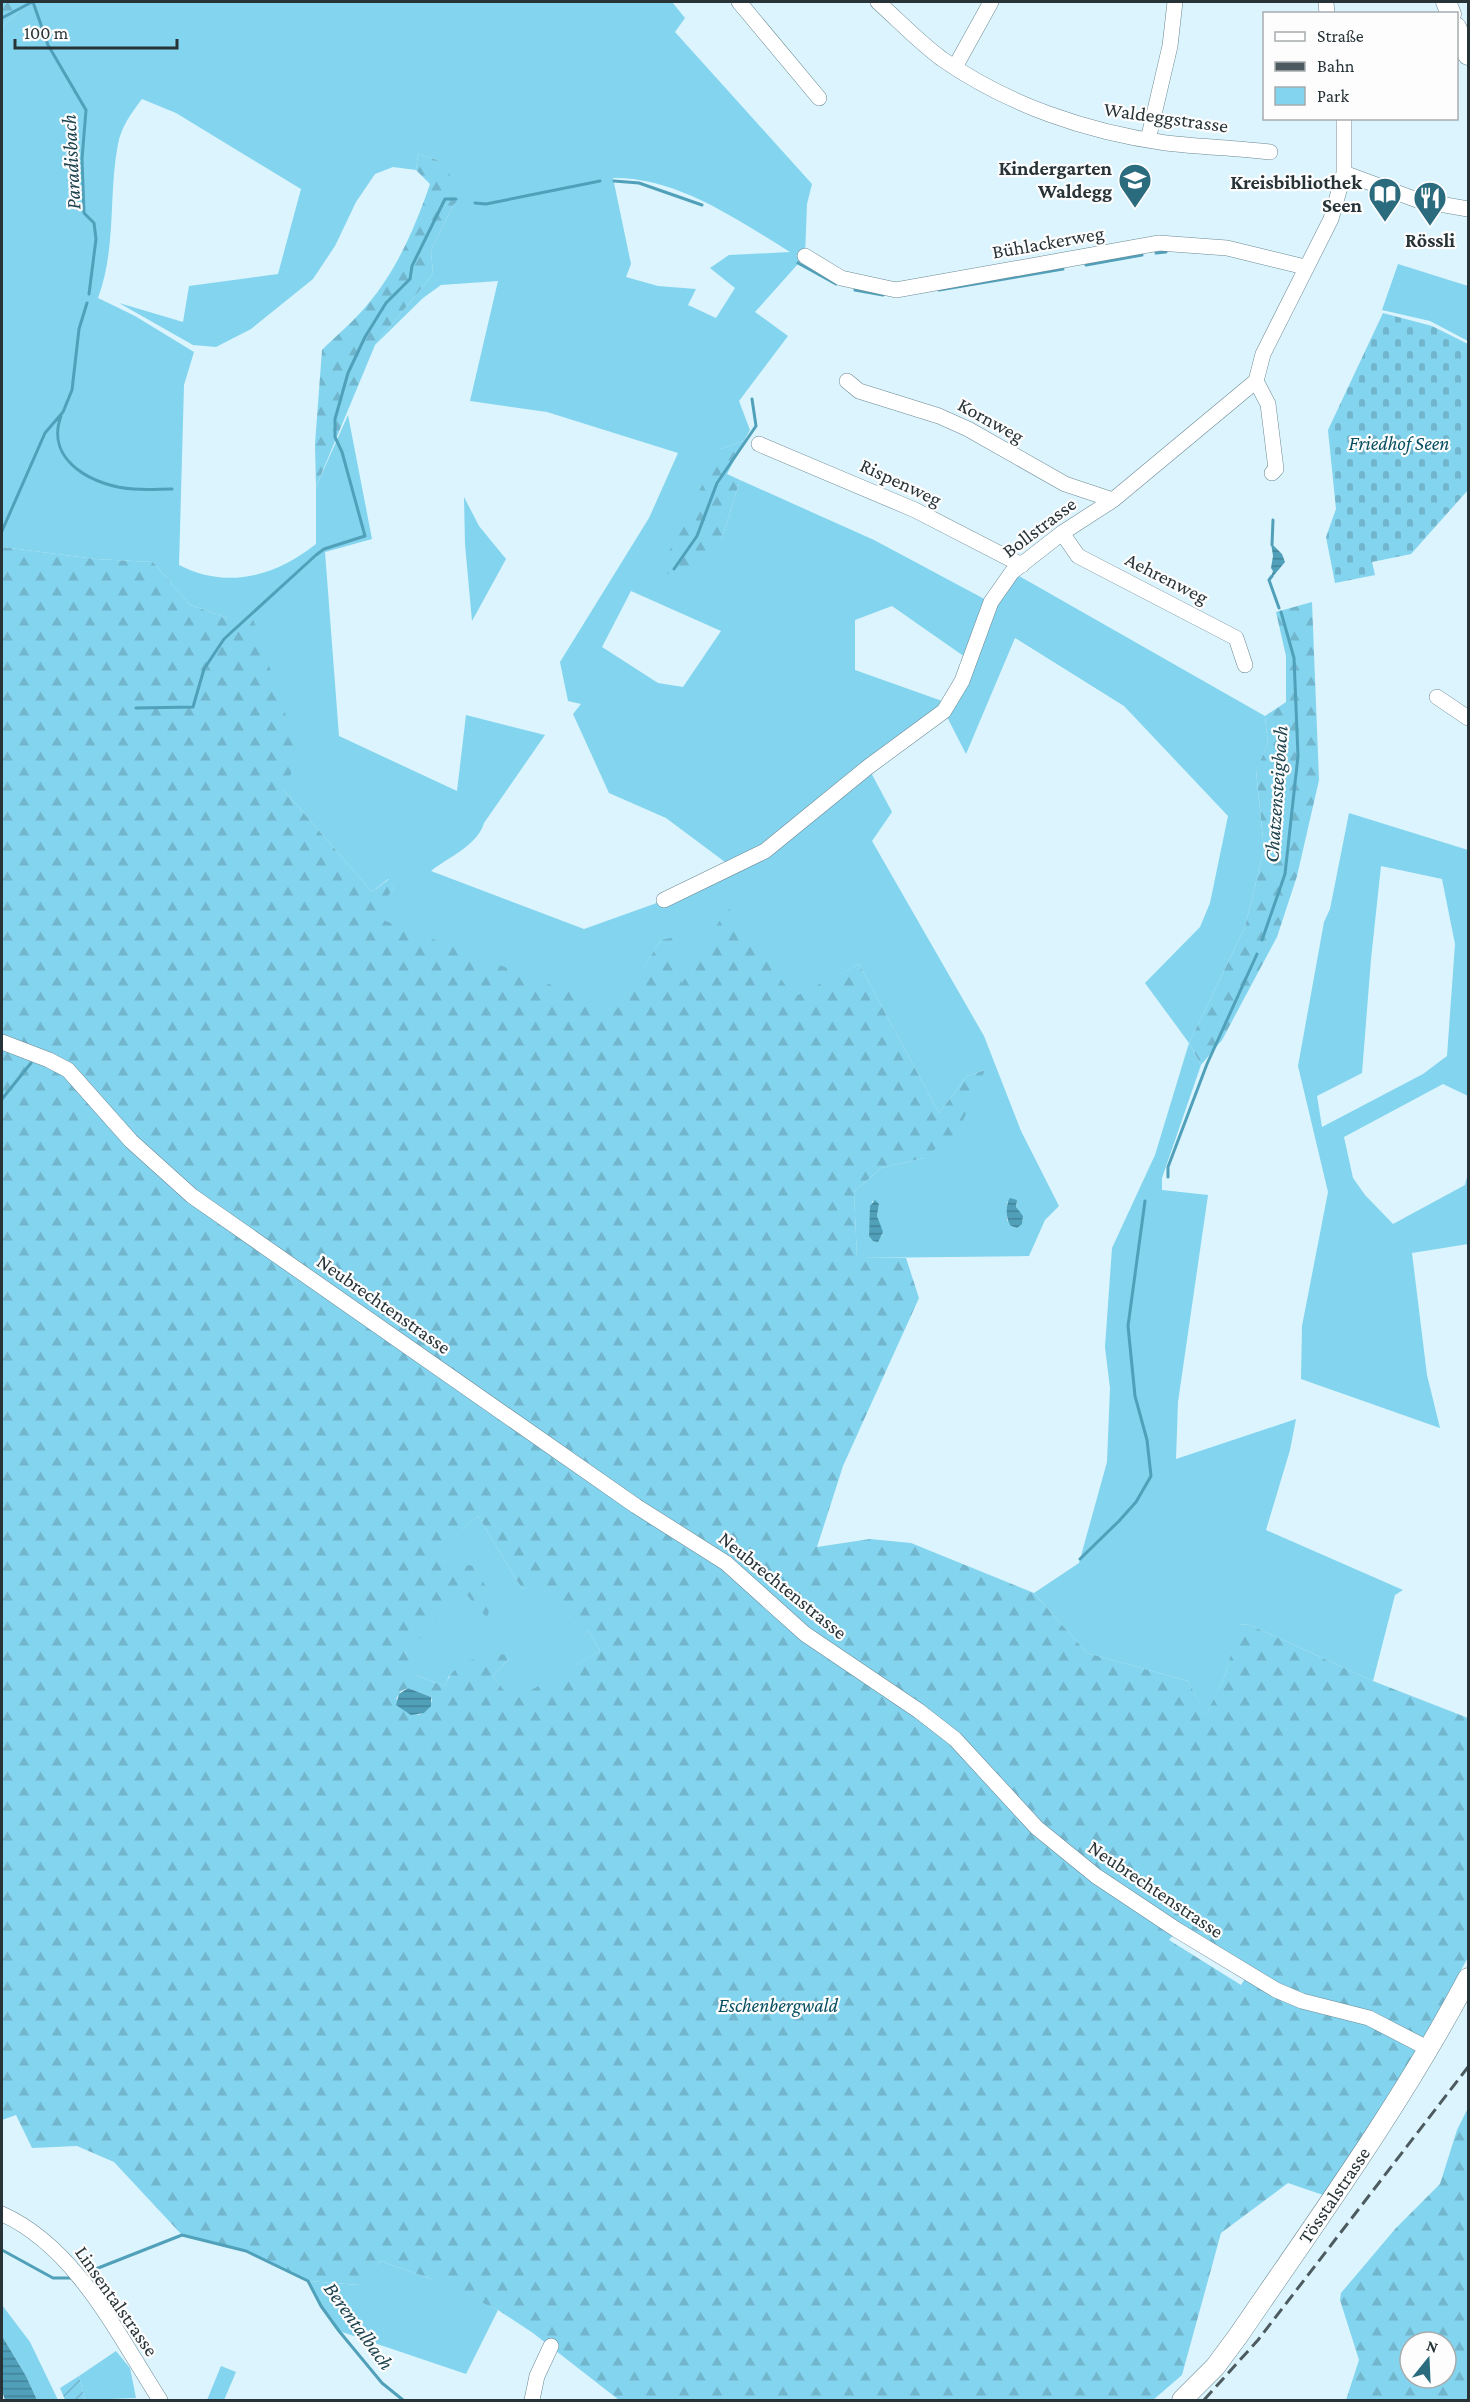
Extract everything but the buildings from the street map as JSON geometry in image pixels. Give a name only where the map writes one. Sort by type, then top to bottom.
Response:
[{"type":"main road","points":[[1458,32],[1468,55]]},
{"type":"main road","name":"Tösstalstrasse","points":[[1187,2399],[1238,2336],[1381,2126],[1429,2049],[1468,1978]]},
{"type":"street","points":[[739,2],[819,98]]},
{"type":"street","name":"Waldeggstrasse","points":[[878,2],[936,54],[955,67],[1000,94],[1033,108],[1074,123],[1148,140],[1270,152]]},
{"type":"street","points":[[955,67],[991,2]]},
{"type":"street","points":[[1148,140],[1170,46],[1175,2]]},
{"type":"street","points":[[1272,473],[1276,469],[1268,404],[1256,381],[1263,354],[1331,219],[1344,173],[1344,120]]},
{"type":"street","points":[[1344,173],[1389,192],[1463,208]]},
{"type":"street","name":"Bühlackerweg","points":[[805,256],[841,278],[896,290],[1159,243],[1227,248],[1305,267]]},
{"type":"street","name":"Kornweg","points":[[848,381],[859,390],[939,416],[968,429],[1065,484],[1113,500]]},
{"type":"street","name":"Bollstrasse","points":[[664,900],[765,851],[868,767],[944,711],[962,681],[991,602],[1012,572],[1062,533],[1113,500],[1256,381]]},
{"type":"street","name":"Rispenweg","points":[[759,444],[915,510],[1022,565]]},
{"type":"street","name":"Aehrenweg","points":[[1062,533],[1078,556],[1236,638],[1245,665]]},
{"type":"street","points":[[1437,697],[1468,718]]},
{"type":"street","name":"Neubrechtenstrasse","points":[[2,1042],[62,1066],[74,1076],[142,1152],[192,1196],[636,1506],[718,1557],[805,1634],[944,1729],[965,1748],[1036,1828],[1096,1876],[1195,1942],[1276,1990],[1302,2001],[1369,2018],[1429,2049]]},
{"type":"street","name":"Linsentalstrasse","points":[[2,2214],[45,2240],[74,2269],[160,2400]]},
{"type":"street","points":[[532,2400],[539,2372],[551,2346]]},
{"type":"green space","points":[[2,2],[29,2],[2,27]]},
{"type":"green space","points":[[29,2],[672,2],[685,18],[675,32],[812,184],[807,204],[805,256],[755,312],[788,336],[739,401],[750,430],[744,441],[720,449],[721,541],[740,480],[874,540],[990,602],[965,657],[892,606],[855,620],[855,670],[945,702],[868,767],[892,812],[872,841],[984,1036],[1021,1131],[1059,1206],[1045,1220],[1029,1256],[857,1258],[854,1192],[881,1168],[924,1158],[985,1070],[967,1076],[939,1113],[859,964],[794,998],[682,984],[661,940],[616,1011],[372,916],[394,888],[388,879],[372,892],[283,789],[228,618],[190,605],[153,562],[96,559],[2,547],[2,27]],"holes":[[[142,99],[176,113],[301,189],[278,274],[189,286],[183,322],[119,303],[193,345],[216,347],[251,329],[313,279],[335,246],[356,202],[375,174],[393,167],[416,170],[418,154],[441,161],[454,204],[431,250],[433,274],[375,345],[423,298],[441,285],[498,281],[470,401],[547,412],[678,453],[649,518],[560,662],[568,701],[581,704],[573,714],[609,793],[666,818],[733,868],[654,904],[584,929],[431,871],[469,844],[481,831],[484,823],[545,735],[466,715],[457,791],[339,736],[325,552],[372,539],[348,415],[316,487],[316,544],[284,564],[250,576],[215,577],[197,573],[179,565],[184,385],[194,352],[135,316],[98,298],[108,259],[113,183],[119,138],[131,114]],[[613,178],[637,180],[683,193],[728,214],[790,252],[729,255],[710,268],[735,288],[716,318],[688,305],[696,289],[658,286],[626,277],[631,264]],[[631,591],[721,631],[683,687],[658,683],[602,647]],[[872,1201],[879,1204],[877,1216],[882,1236],[869,1236]],[[1007,1202],[1017,1203],[1016,1207],[1023,1220],[1017,1228],[1011,1226],[1007,1220]]]},
{"type":"green space","points":[[418,154],[441,161],[464,197],[454,204],[431,250],[433,274],[375,345],[316,487],[315,444],[322,350],[368,304],[388,277],[405,247],[430,184],[416,170]]},
{"type":"green space","points":[[1398,264],[1468,286],[1468,341],[1430,321],[1382,310]]},
{"type":"green space","name":"Friedhof Seen","points":[[1383,313],[1432,326],[1468,344],[1468,490],[1411,554],[1372,562],[1375,575],[1335,583],[1326,537],[1336,509],[1328,430]]},
{"type":"green space","points":[[744,441],[727,474],[740,480],[721,541],[676,577],[660,570],[720,449]]},
{"type":"green space","points":[[464,497],[479,526],[506,559],[472,621],[465,544]]},
{"type":"green space","name":"Eschenbergwald","points":[[2,547],[96,559],[153,562],[190,605],[228,618],[251,613],[300,757],[283,789],[372,892],[389,879],[394,888],[373,916],[616,1010],[661,940],[675,937],[682,983],[728,907],[794,997],[859,964],[939,1113],[967,1076],[985,1070],[959,1130],[924,1158],[881,1168],[854,1192],[857,1258],[906,1258],[919,1298],[843,1466],[817,1547],[870,1539],[911,1543],[1034,1593],[1087,1653],[1188,1681],[1206,1715],[1226,1673],[1239,1624],[1250,1625],[1373,1681],[1468,1718],[1468,1957],[1422,2044],[1323,2195],[1288,2183],[1221,2233],[1182,2375],[1153,2400],[619,2400],[533,2333],[498,2310],[431,2279],[381,2261],[360,2285],[308,2281],[246,2251],[182,2235],[114,2162],[77,2146],[32,2148],[16,2115],[2,2120]],"holes":[[[478,1516],[522,1589],[541,1581],[580,1639],[589,1631],[600,1651],[512,1701],[493,1676],[509,1659],[506,1654],[462,1664],[455,1669],[445,1686],[415,1675],[417,1668],[405,1652],[466,1594],[487,1618],[492,1599],[475,1566],[444,1562],[439,1550]],[[408,1688],[431,1697],[432,1701],[425,1712],[418,1715],[396,1699],[401,1691]],[[1177,1930],[1248,1974],[1241,1985],[1169,1940]]]},
{"type":"green space","points":[[1012,572],[1265,716],[1268,744],[1256,771],[1264,849],[1245,927],[1189,1043],[1145,983],[1200,927],[1210,903],[1228,816],[1124,706],[1015,638],[966,754],[944,711]]},
{"type":"green space","points":[[1312,602],[1319,780],[1297,876],[1277,937],[1222,1040],[1201,1065],[1189,1043],[1245,927],[1264,849],[1256,770],[1268,744],[1265,716],[1286,702],[1286,656],[1276,612]]},
{"type":"green space","points":[[1349,813],[1468,850],[1468,1096],[1443,1084],[1344,1137],[1353,1178],[1365,1195],[1393,1224],[1465,1185],[1468,1173],[1468,1244],[1412,1253],[1427,1375],[1440,1428],[1301,1379],[1302,1326],[1328,1192],[1298,1066],[1324,922],[1330,909]],"holes":[[[1381,866],[1442,879],[1455,944],[1447,1056],[1423,1074],[1322,1127],[1317,1096],[1362,1073]]]},
{"type":"green space","points":[[1189,1043],[1201,1065],[1162,1178],[1162,1190],[1208,1195],[1178,1402],[1176,1459],[1296,1419],[1290,1450],[1266,1530],[1403,1590],[1395,1595],[1373,1681],[1250,1625],[1240,1624],[1226,1673],[1206,1716],[1188,1681],[1087,1653],[1034,1593],[1079,1563],[1107,1462],[1110,1388],[1105,1347],[1112,1248],[1155,1155]]},
{"type":"green space","points":[[478,1516],[522,1589],[541,1580],[580,1638],[589,1631],[600,1651],[512,1702],[493,1676],[509,1659],[449,1676],[445,1686],[415,1675],[405,1651],[466,1593],[487,1617],[444,1562],[438,1550]]},
{"type":"green space","points":[[1468,2108],[1468,2400],[1346,2400],[1359,2360],[1340,2300],[1341,2293],[1396,2228],[1440,2184],[1457,2130]]},
{"type":"green space","points":[[381,2261],[442,2283],[498,2310],[466,2374],[339,2331],[321,2306],[308,2281],[359,2285]]},
{"type":"green space","points":[[2,2305],[30,2342],[58,2400],[37,2400],[26,2376],[2,2336]]},
{"type":"green space","points":[[116,2351],[130,2368],[136,2398],[85,2400],[79,2376]]},
{"type":"green space","points":[[221,2366],[236,2372],[224,2400],[207,2400]]},
{"type":"green space","points":[[79,2376],[85,2400],[65,2400],[60,2388]]},
{"type":"shaded area","points":[[1271,543],[1282,554],[1285,562],[1270,580],[1273,571]]},
{"type":"shaded area","points":[[1010,1198],[1017,1200],[1016,1207],[1023,1216],[1022,1224],[1017,1228],[1011,1226],[1007,1217]]},
{"type":"shaded area","points":[[875,1200],[879,1204],[877,1216],[883,1232],[878,1242],[873,1241],[869,1236],[870,1206]]},
{"type":"shaded area","points":[[408,1688],[431,1697],[431,1706],[424,1713],[411,1715],[396,1705],[399,1694]]},
{"type":"shaded area","points":[[2,2336],[26,2376],[37,2400],[5,2400],[2,2391]]},
{"type":"waterway","points":[[2,18],[32,2]]},
{"type":"waterway","name":"Paradisbach","points":[[33,2],[48,45],[86,110],[82,159],[84,213],[94,223],[96,239],[89,294]]},
{"type":"waterway","points":[[475,203],[486,204],[600,181]]},
{"type":"waterway","points":[[614,181],[639,183],[702,205]]},
{"type":"waterway","points":[[136,708],[193,707],[204,669],[224,639],[324,549],[365,536],[342,452],[335,437],[335,419],[348,373],[365,337],[386,303],[410,279],[412,266],[445,199],[456,199]]},
{"type":"waterway","points":[[1156,253],[1166,252]]},
{"type":"waterway","points":[[1086,265],[1142,255]]},
{"type":"waterway","points":[[798,263],[836,284]]},
{"type":"waterway","points":[[939,290],[1063,269]]},
{"type":"waterway","points":[[855,290],[883,295]]},
{"type":"waterway","name":"Paradisbach","points":[[2,531],[45,433],[63,412],[72,390],[79,329],[87,303]]},
{"type":"waterway","points":[[674,569],[697,536],[717,483],[756,426],[752,399]]},
{"type":"waterway","points":[[61,416],[58,432],[60,447],[77,469],[90,477],[119,487],[172,489]]},
{"type":"waterway","name":"Chatzensteigbach","points":[[1272,545],[1273,520]]},
{"type":"waterway","name":"Chatzensteigbach","points":[[1272,576],[1269,580],[1279,608]]},
{"type":"waterway","name":"Chatzensteigbach","points":[[1262,940],[1285,874],[1298,756],[1294,658],[1281,612]]},
{"type":"waterway","name":"Chatzensteigbach","points":[[1168,1177],[1168,1167],[1207,1064],[1257,954]]},
{"type":"waterway","points":[[2,1099],[31,1063]]},
{"type":"waterway","name":"Chatzensteigbach","points":[[1080,1559],[1136,1502],[1151,1476],[1147,1440],[1135,1396],[1128,1326],[1145,1201]]},
{"type":"waterway","name":"Berentalbach","points":[[88,2272],[182,2235],[246,2251],[308,2281],[321,2306],[339,2331],[382,2383],[403,2400]]},
{"type":"waterway","name":"Berentalbach","points":[[2,2250],[53,2278],[72,2278]]},
{"type":"railway","points":[[1204,2400],[1258,2340],[1468,2067]]},
{"type":"place","name":"Kindergarten Waldegg","points":[[1135,209]]},
{"type":"place","name":"Kreisbibliothek Seen","points":[[1385,223]]},
{"type":"place","name":"Rössli","points":[[1430,227]]}]
